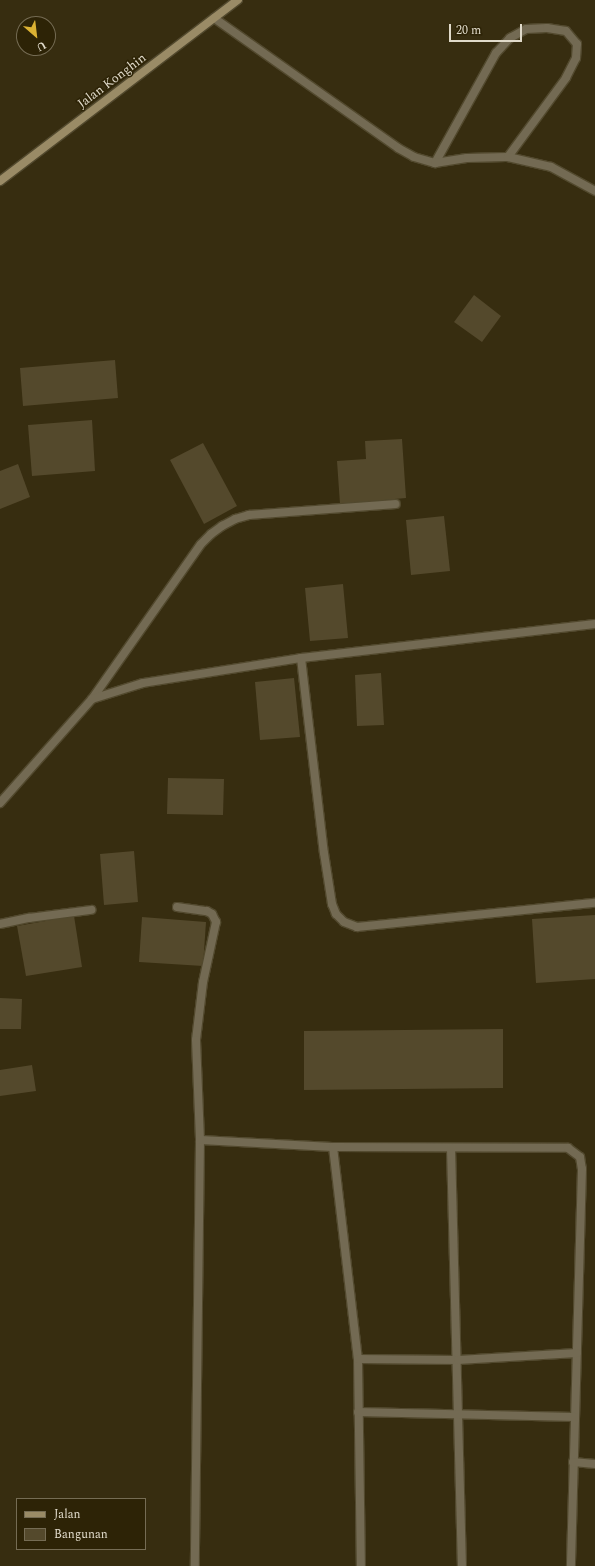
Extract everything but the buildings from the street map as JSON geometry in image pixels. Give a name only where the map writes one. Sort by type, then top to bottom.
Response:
[{"type":"street","name":"Jalan Konghin","points":[[0,181],[238,0]]},
{"type":"street","points":[[214,18],[398,148],[414,157],[435,163],[467,158],[508,158],[551,167],[595,191]]},
{"type":"street","points":[[435,163],[496,53],[510,38],[526,29],[547,28],[566,31],[577,44],[576,58],[566,78],[508,158]]},
{"type":"street","points":[[0,803],[92,699],[201,544],[210,534],[235,519],[249,515],[396,504]]},
{"type":"street","points":[[92,699],[143,683],[301,658],[595,624]]},
{"type":"street","points":[[301,658],[323,846],[331,897],[336,914],[344,922],[357,927],[488,915],[595,903]]},
{"type":"street","points":[[177,907],[208,911],[212,914],[216,922],[203,982],[197,1023],[200,1140],[195,1566]]},
{"type":"street","points":[[0,924],[29,918],[91,910]]},
{"type":"street","points":[[200,1140],[333,1147],[568,1148],[580,1156],[582,1169],[571,1566]]},
{"type":"street","points":[[333,1147],[358,1359],[361,1566]]},
{"type":"street","points":[[451,1148],[460,1415],[462,1566]]},
{"type":"street","points":[[358,1359],[458,1360],[577,1353]]},
{"type":"street","points":[[358,1412],[575,1417]]},
{"type":"street","points":[[573,1462],[595,1464]]}]
